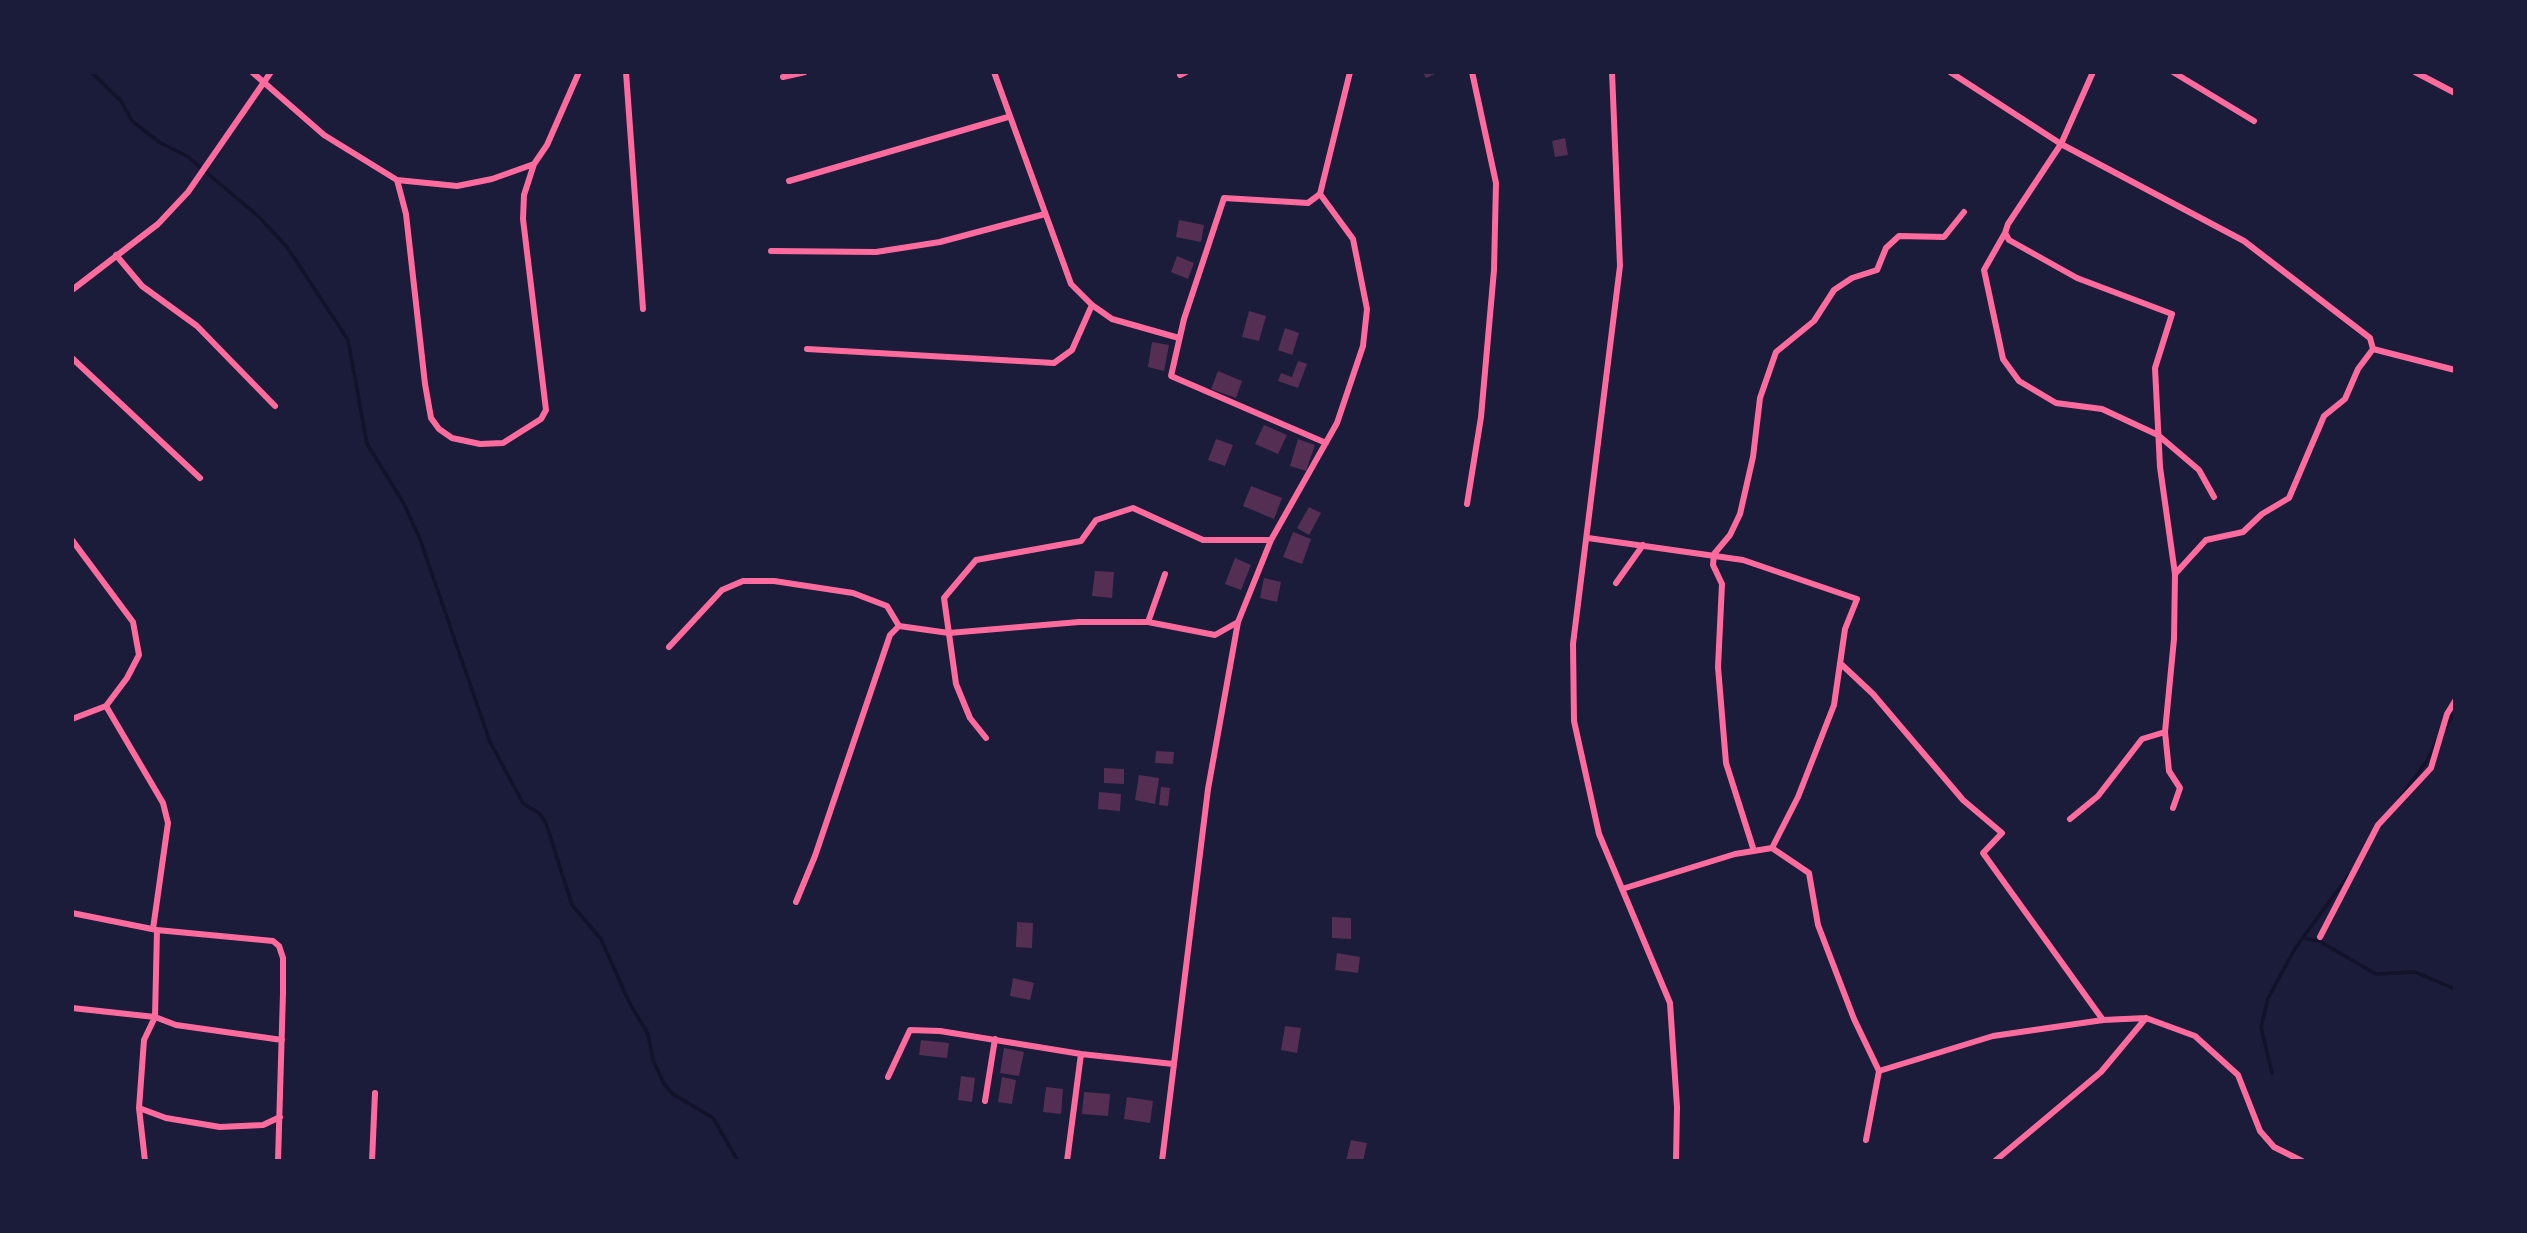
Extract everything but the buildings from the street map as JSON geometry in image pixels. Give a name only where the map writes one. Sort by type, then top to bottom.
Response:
[{"type":"street","points":[[253,72],[324,135],[397,180],[457,186],[505,175],[534,164]]},
{"type":"street","points":[[72,290],[158,224],[188,192],[271,72]]},
{"type":"street","points":[[397,180],[406,214],[431,418],[439,429],[452,438],[480,444],[503,443],[541,419],[545,410],[523,219],[524,195],[534,164],[547,145],[579,72]]},
{"type":"street","points":[[626,72],[643,309]]},
{"type":"street","points":[[783,77],[805,72]]},
{"type":"street","points":[[994,72],[1008,117],[1071,284],[1092,305],[1112,319],[1179,338]]},
{"type":"street","points":[[1326,443],[1171,376],[1179,338],[1223,198],[1308,203],[1320,194],[1350,72]]},
{"type":"street","points":[[1467,504],[1483,390],[1494,270],[1496,183],[1472,72]]},
{"type":"street","points":[[1612,72],[1620,265],[1573,645],[1574,722],[1599,834],[1670,1003],[1677,1107],[1676,1161]]},
{"type":"street","points":[[1950,72],[2061,144],[2244,241],[2370,338],[2373,349]]},
{"type":"street","points":[[2093,72],[2061,144],[2008,224],[2006,233],[1984,270],[2003,359],[2019,381],[2056,403],[2102,408],[2158,435],[2199,470],[2214,497]]},
{"type":"street","points":[[2173,72],[2254,121]]},
{"type":"street","points":[[2415,72],[2455,93]]},
{"type":"street","points":[[789,181],[1008,117]]},
{"type":"street","points":[[1162,1161],[1208,789],[1238,622],[1271,540],[1337,423],[1363,346],[1367,309],[1353,239],[1320,194]]},
{"type":"street","points":[[1754,851],[1726,763],[1718,667],[1722,584],[1713,565],[1714,554],[1730,535],[1740,514],[1753,457],[1760,398],[1776,352],[1814,321],[1834,290],[1852,278],[1877,270],[1886,248],[1899,236],[1944,237],[1964,212]]},
{"type":"street","points":[[771,251],[876,252],[940,242],[1045,214]]},
{"type":"street","points":[[2006,233],[2010,240],[2077,278],[2172,314],[2155,368],[2158,435],[2175,574],[2174,639],[2165,732],[2169,771],[2180,788],[2173,808]]},
{"type":"street","points":[[116,255],[142,286],[197,326],[275,406]]},
{"type":"street","points":[[807,349],[1054,363],[1072,350],[1092,305]]},
{"type":"street","points":[[2373,349],[2455,370]]},
{"type":"street","points":[[2175,574],[2206,540],[2243,532],[2262,514],[2288,498],[2324,416],[2345,399],[2358,369],[2373,349]]},
{"type":"street","points":[[72,358],[200,478]]},
{"type":"street","points":[[986,738],[970,718],[956,684],[944,598],[976,560],[1081,541],[1096,520],[1133,508],[1203,540],[1271,540]]},
{"type":"street","points":[[1588,538],[1743,560],[1857,599],[1845,629],[1834,705],[1798,797],[1772,848]]},
{"type":"street","points":[[72,540],[133,622],[139,655],[106,706],[72,719]]},
{"type":"street","points":[[1616,583],[1643,545]]},
{"type":"street","points":[[1148,622],[1165,574]]},
{"type":"street","points":[[669,647],[722,590],[743,582],[785,583],[853,593],[887,606],[900,626],[949,634],[1079,622],[1148,622],[1215,635],[1238,622]]},
{"type":"street","points":[[796,902],[815,856],[890,635],[900,626]]},
{"type":"street","points":[[1840,663],[1873,694],[1963,800],[2002,833],[1983,853],[2104,1020]]},
{"type":"street","points":[[2320,937],[2378,825],[2431,768],[2447,714],[2455,701]]},
{"type":"street","points":[[106,706],[163,803],[169,823],[155,929],[155,1017],[144,1040],[139,1108],[145,1161]]},
{"type":"street","points":[[2070,819],[2098,796],[2142,739],[2165,732]]},
{"type":"street","points":[[1622,889],[1772,848],[1809,873],[1818,925],[1846,999],[1879,1071],[1866,1140]]},
{"type":"street","points":[[72,913],[155,929],[273,941],[279,946],[283,958],[284,993],[278,1161]]},
{"type":"street","points":[[72,1008],[155,1017],[176,1025],[282,1040]]},
{"type":"street","points":[[1879,1071],[1993,1036],[2104,1020],[2146,1017],[2195,1036],[2238,1075],[2260,1131],[2274,1147],[2302,1161]]},
{"type":"street","points":[[1994,1161],[2101,1072],[2146,1017]]},
{"type":"street","points":[[888,1077],[910,1030],[995,1039],[1081,1054],[1173,1063]]},
{"type":"street","points":[[985,1101],[995,1039]]},
{"type":"street","points":[[1067,1161],[1081,1054]]},
{"type":"street","points":[[372,1161],[375,1093]]},
{"type":"street","points":[[139,1108],[166,1118],[220,1127],[263,1125],[280,1117]]},
{"type":"waterway","points":[[91,72],[121,101],[132,121],[159,142],[187,156],[258,216],[287,247],[348,340],[367,444],[404,504],[420,539],[490,742],[523,803],[540,814],[546,823],[572,905],[601,939],[629,1002],[648,1034],[653,1060],[664,1084],[673,1094],[713,1118],[738,1161]]},
{"type":"waterway","points":[[2445,728],[2455,712]]},
{"type":"waterway","points":[[2400,798],[2427,761],[2437,740]]},
{"type":"waterway","points":[[2272,1073],[2261,1027],[2268,998],[2296,947],[2349,875]]},
{"type":"waterway","points":[[2303,938],[2319,941],[2376,974],[2415,972],[2455,989]]}]
